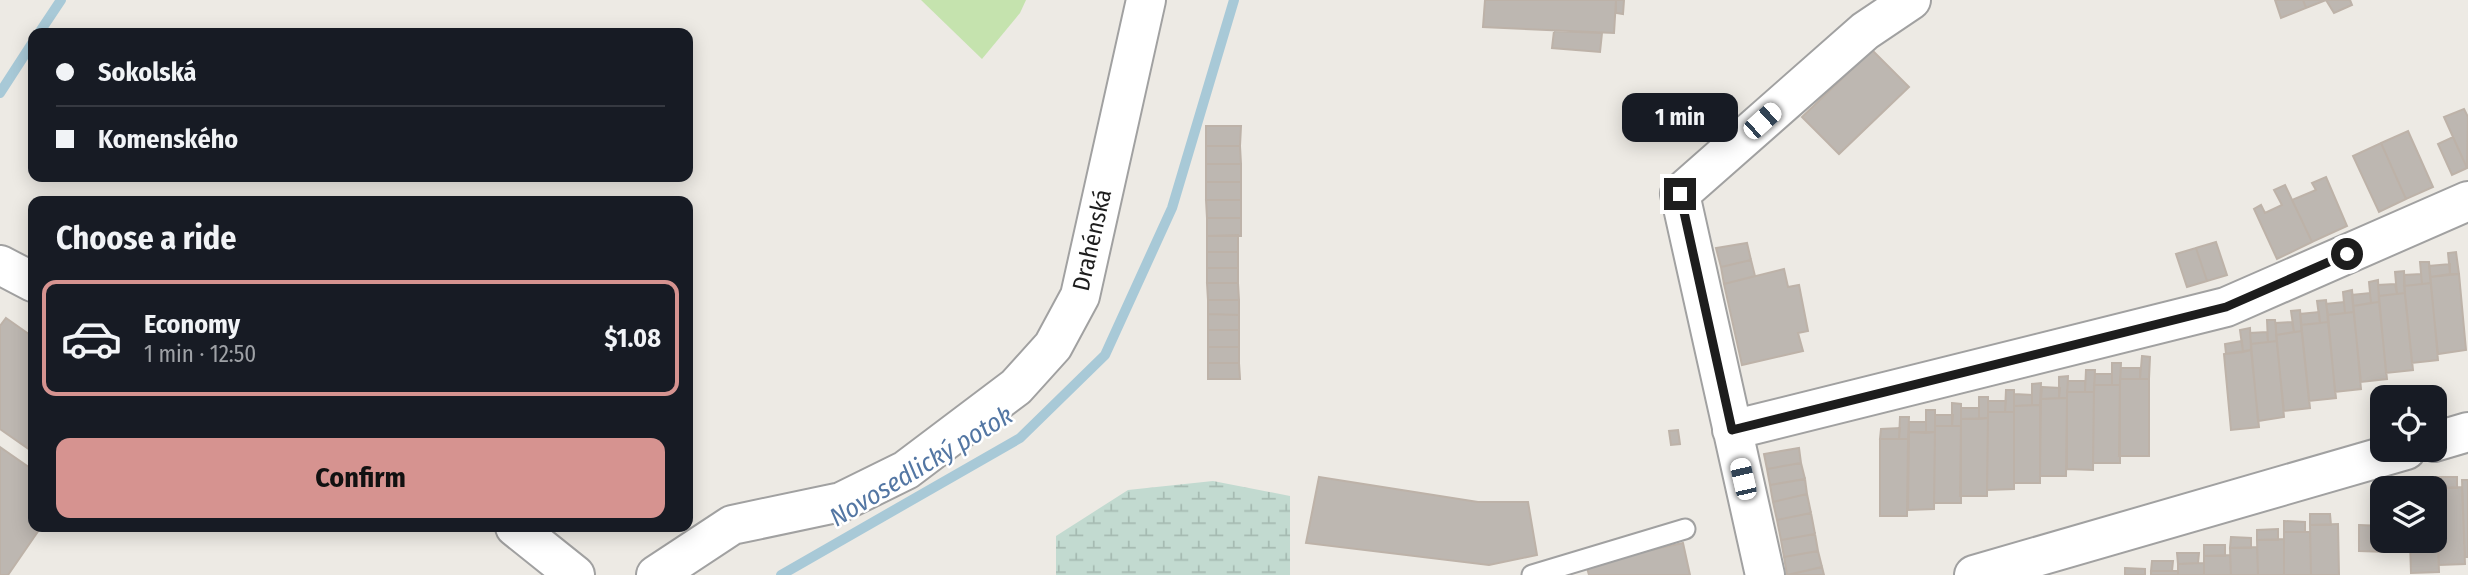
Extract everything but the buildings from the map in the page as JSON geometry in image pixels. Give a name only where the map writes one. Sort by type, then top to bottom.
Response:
[{"type":"street","name":"Drahénská","points":[[656,575],[732,525],[841,502],[906,470],[1016,387],[1053,346],[1080,296],[1146,0]]},
{"type":"street","points":[[1765,575],[1680,194],[1865,30],[1911,0]]},
{"type":"street","points":[[1732,430],[2226,307],[2468,201]]},
{"type":"street","points":[[0,265],[28,279]]},
{"type":"street","points":[[2447,438],[2468,432]]},
{"type":"street","points":[[1974,575],[2370,460]]},
{"type":"street","points":[[521,532],[575,575]]},
{"type":"lane","points":[[1532,575],[1685,529]]},
{"type":"green space","points":[[921,0],[1026,0],[1020,13],[982,59]]},
{"type":"green space","points":[[1213,481],[1290,496],[1290,575],[1056,575],[1056,536],[1128,490]]},
{"type":"waterway","points":[[42,28],[61,0]]},
{"type":"waterway","name":"Novosedlický potok","points":[[781,575],[1020,438],[1105,355],[1172,208],[1234,0]]},
{"type":"waterway","points":[[0,93],[28,50]]},
{"type":"route","points":[[1680,194],[1732,430],[2226,307],[2347,254]]}]
